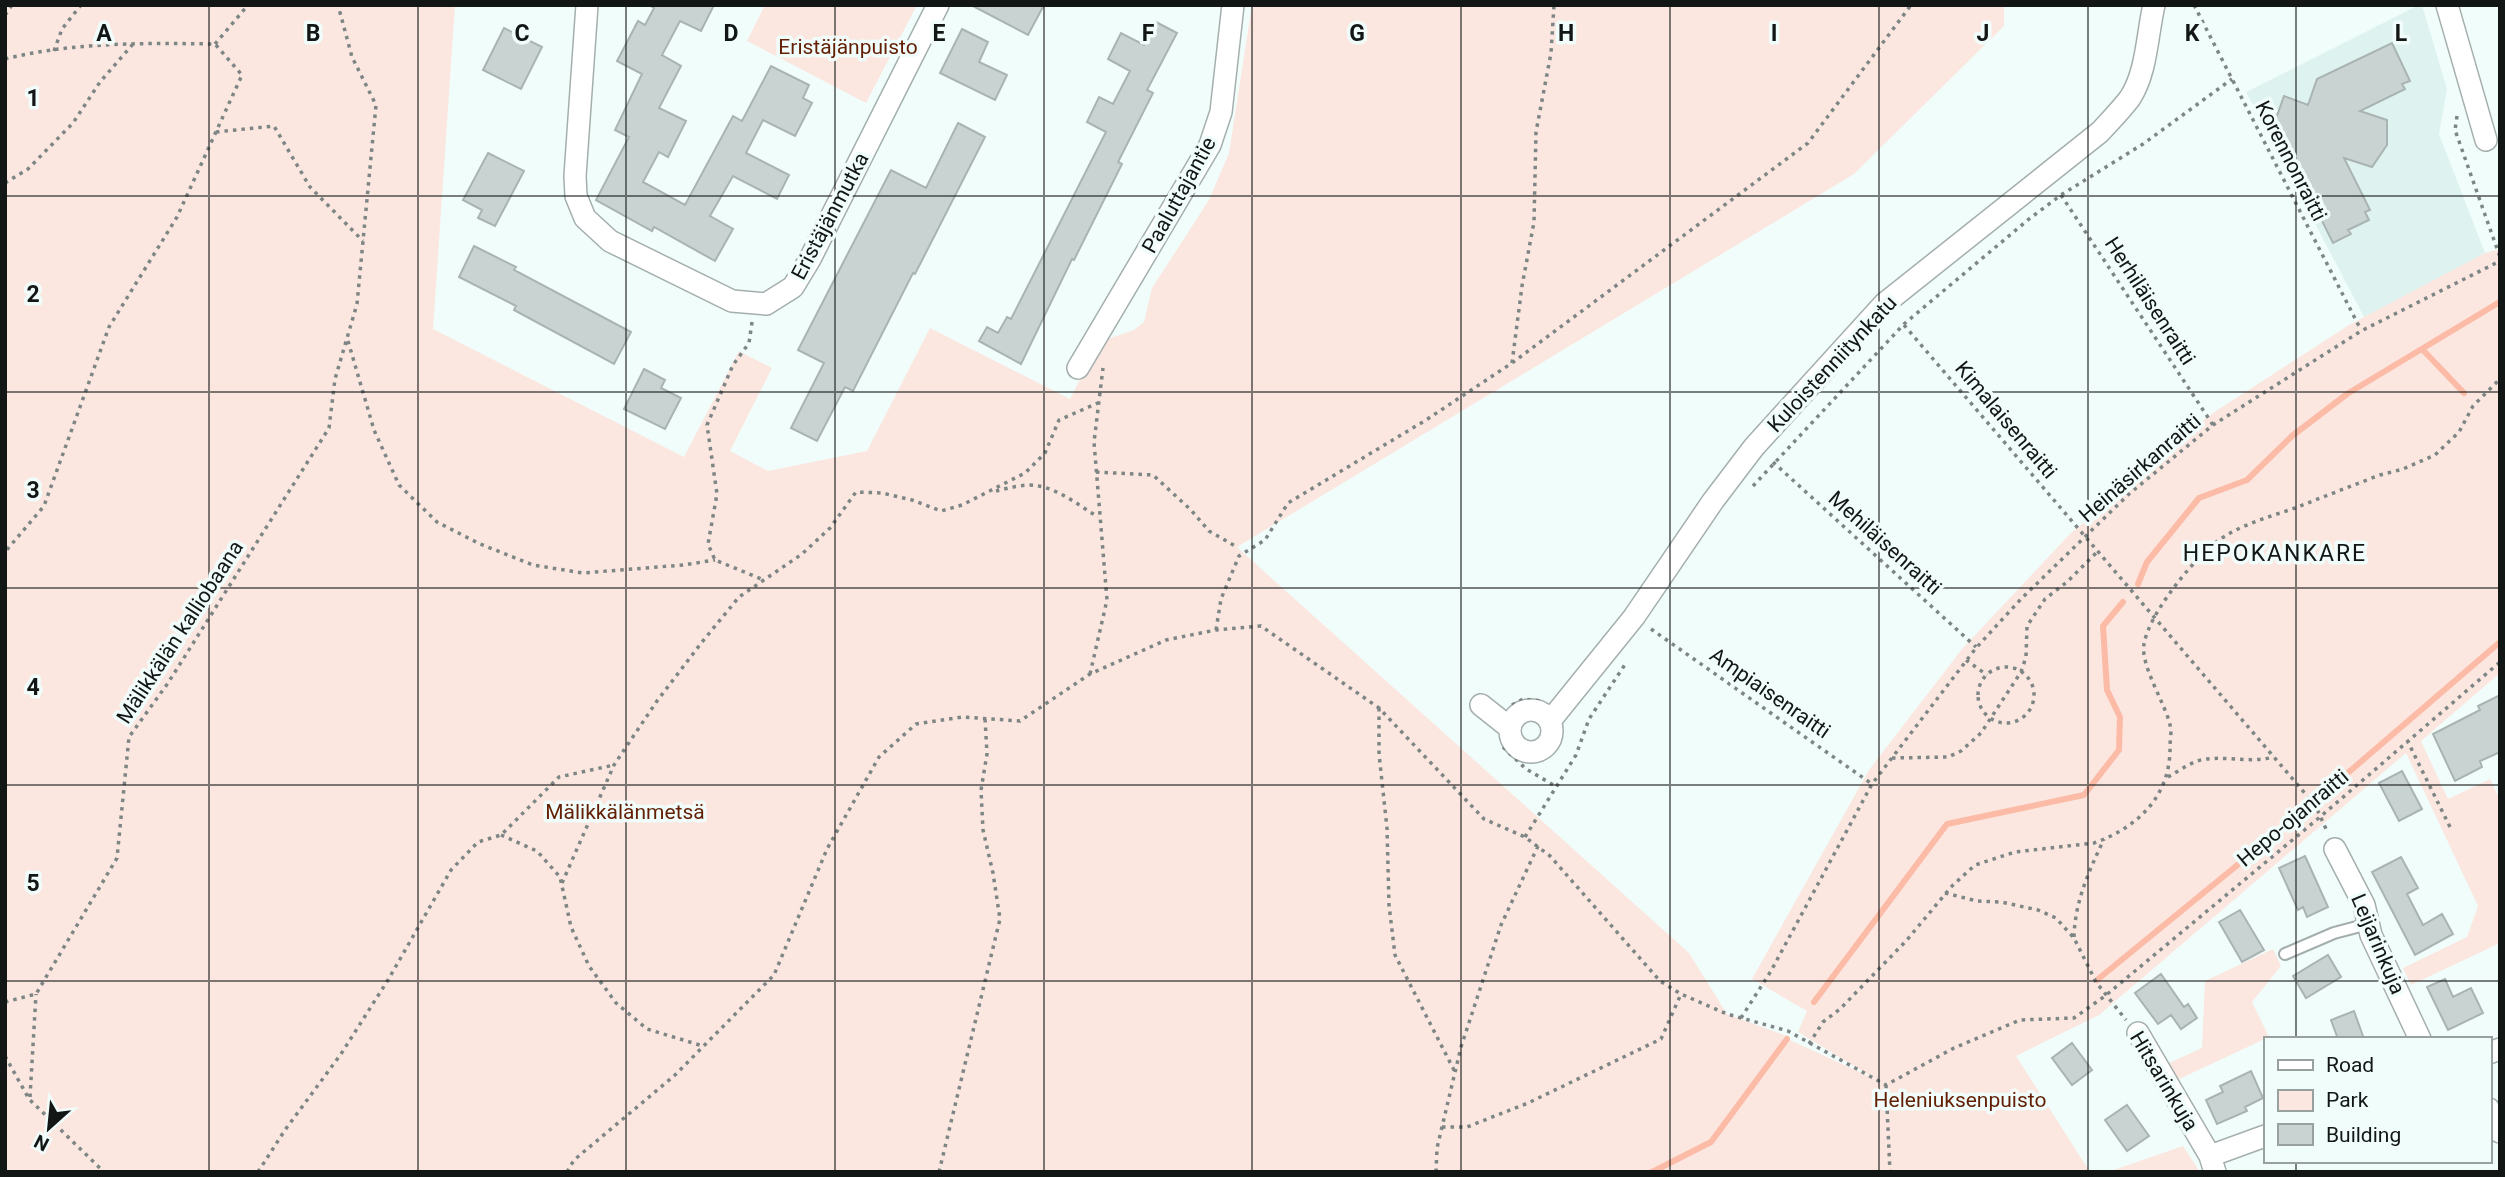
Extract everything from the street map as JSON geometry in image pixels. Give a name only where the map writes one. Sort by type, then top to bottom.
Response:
[{"type":"street","points":[[587,5],[575,176],[576,195],[585,218],[610,241],[732,301],[755,303]]},
{"type":"street","name":"Eristäjänmutka","points":[[755,303],[765,304],[793,287],[799,278],[938,5]]},
{"type":"street","name":"Paaluttajantie","points":[[1078,368],[1210,145],[1221,111],[1233,5]]},
{"type":"street","name":"Kuloistenniitynkatu","points":[[1550,721],[1634,617],[1713,501],[1754,447],[1884,304],[2100,132],[2114,117],[2131,96],[2140,76],[2154,5]]},
{"type":"street","points":[[2447,5],[2486,140]]},
{"type":"street","points":[[1481,705],[1510,728]]},
{"type":"street","points":[[1528,710],[1542,712],[1550,721],[1552,737],[1543,749],[1537,752],[1523,751],[1512,741],[1510,728],[1516,716],[1528,710]]},
{"type":"street","name":"Leijarinkuja","points":[[2335,849],[2364,905],[2371,935],[2419,1037]]},
{"type":"street","name":"Hitsarinkuja","points":[[2137,1033],[2212,1164]]},
{"type":"street","points":[[2491,1114],[2500,1132]]},
{"type":"street","points":[[2212,1164],[2264,1137]]},
{"type":"lane","points":[[2285,954],[2334,933],[2368,924]]},
{"type":"path","points":[[5,15],[12,5]]},
{"type":"path","points":[[54,51],[62,29],[81,5]]},
{"type":"path","points":[[215,44],[248,5]]},
{"type":"path","name":"Mälikkälän kalliobaana","points":[[36,994],[117,858],[129,737],[168,683],[329,428],[335,379],[357,304],[376,105],[352,57],[338,5]]},
{"type":"path","points":[[1512,363],[1534,222],[1536,132],[1551,53],[1554,5]]},
{"type":"path","points":[[1216,630],[1221,599],[1239,556],[1265,541],[1288,503],[1426,420],[1512,363],[1808,143],[1911,5]]},
{"type":"path","name":"Korennonraitti","points":[[2194,5],[2361,331]]},
{"type":"path","points":[[5,183],[27,169],[73,123],[100,82],[134,43]]},
{"type":"path","points":[[5,60],[54,51],[134,43],[215,44],[242,75],[177,217],[109,327],[44,506],[5,552]]},
{"type":"path","points":[[1747,493],[1904,324],[2061,195],[2143,144],[2232,79]]},
{"type":"path","points":[[216,132],[274,126],[310,187],[363,241]]},
{"type":"path","points":[[2455,130],[2500,259]]},
{"type":"path","name":"Herhiläisenraitti","points":[[2061,195],[2213,425]]},
{"type":"path","name":"Heinäsirkanraitti","points":[[1741,1018],[1771,971],[1872,784],[1966,660],[2021,599],[2129,494],[2213,425],[2361,331],[2500,259]]},
{"type":"path","points":[[715,560],[708,544],[718,494],[707,425],[733,365],[750,343],[755,303]]},
{"type":"path","name":"Kimalaisenraitti","points":[[1904,324],[2315,804],[2320,817]]},
{"type":"path","points":[[347,339],[374,430],[400,485],[437,522],[480,544],[533,565],[583,573],[715,560],[764,580]]},
{"type":"path","points":[[1090,674],[1108,600],[1094,442],[1103,367]]},
{"type":"path","points":[[1809,1044],[1823,1022],[1840,1009],[1906,942],[1945,893],[1975,865],[2015,852],[2094,843],[2126,830],[2158,797],[2170,764],[2170,725],[2153,684],[2143,646],[2155,618],[2176,583],[2210,547],[2243,527],[2435,455],[2459,432],[2473,406],[2500,379]]},
{"type":"path","points":[[562,883],[614,765],[657,701],[739,597],[802,554],[830,528],[856,492],[881,493],[912,500],[941,511],[962,505],[1025,472],[1045,453],[1059,420],[1098,403]]},
{"type":"path","name":"Mehiläisenraitti","points":[[1773,462],[1976,648]]},
{"type":"path","points":[[1096,472],[1153,475],[1191,510],[1209,531],[1237,547]]},
{"type":"path","points":[[990,492],[1013,486],[1039,485],[1100,518]]},
{"type":"path","points":[[1892,758],[1948,757],[1961,751],[1981,733],[2021,672],[2026,657],[2028,626],[2033,617],[2045,599],[2067,582],[2097,551]]},
{"type":"path","points":[[567,1172],[574,1160],[674,1076],[774,975],[827,849],[879,757],[916,724],[963,717],[1020,721],[1090,674],[1166,640],[1216,630],[1261,626],[1379,708],[1484,819],[1525,837],[1550,856],[1660,981],[1681,994],[1741,1018],[1788,1031],[1886,1085],[1890,1172]]},
{"type":"path","name":"Ampiaisenraitti","points":[[1649,628],[1872,784]]},
{"type":"path","points":[[1966,660],[1987,675]]},
{"type":"path","points":[[1525,837],[1576,755],[1589,719],[1626,662]]},
{"type":"path","name":"Hepo-ojanraitti","points":[[1886,1085],[1954,1048],[2020,1020],[2074,1018],[2105,996],[2320,817],[2500,662]]},
{"type":"path","points":[[2005,668],[2021,672],[2031,682],[2034,691],[2029,712],[2014,722],[2001,723],[1992,719],[1982,709],[1978,697],[1980,685],[1987,675],[2005,668]]},
{"type":"path","points":[[1379,708],[1379,754],[1387,828],[1389,905],[1395,955],[1455,1072]]},
{"type":"path","points":[[939,1172],[1000,919],[983,830],[981,790],[987,754],[985,718]]},
{"type":"path","points":[[2407,740],[2452,831]]},
{"type":"path","points":[[2166,778],[2197,761],[2259,761],[2274,757]]},
{"type":"path","points":[[258,1172],[341,1054],[388,980],[451,870],[478,842],[501,835],[559,777],[614,765]]},
{"type":"path","points":[[501,835],[537,851],[560,877],[571,926],[589,966],[616,1003],[647,1029],[703,1046]]},
{"type":"path","points":[[2074,938],[2085,879],[2104,839]]},
{"type":"path","points":[[1436,1172],[1437,1148],[1461,1047],[1501,925],[1538,846]]},
{"type":"path","name":"Hitsarinkuja","points":[[1945,893],[1977,901],[2001,902],[2038,910],[2056,918],[2074,938],[2105,996],[2137,1033]]},
{"type":"path","points":[[5,1002],[36,994],[29,1099]]},
{"type":"path","points":[[1442,1127],[1467,1126],[1528,1103],[1661,1039],[1681,994]]},
{"type":"path","points":[[5,1056],[29,1099],[104,1172]]},
{"type":"shaded area","points":[[2422,5],[2447,89],[2439,134],[2485,253],[2364,317],[2246,92]]},
{"type":"green space","name":"Mälikkälänmetsä","points":[[5,5],[455,5],[433,329],[684,457],[739,351],[772,368],[730,451],[768,471],[867,451],[930,328],[1070,399],[1099,342],[1134,330],[1144,322],[1152,288],[1209,200],[1229,153],[1252,5],[2004,5],[2004,26],[1854,174],[1237,547],[1689,953],[1727,1014],[1787,1036],[1728,1121],[1790,1040],[1877,1080],[1798,1032],[1807,1011],[1752,979],[1869,770],[1962,649],[2070,534],[2198,424],[2349,325],[2485,253],[2500,249],[2500,673],[2421,741],[2448,799],[2490,779],[2500,800],[2500,943],[2411,985],[2403,968],[2467,937],[2478,906],[2406,753],[2099,1015],[2016,1056],[2090,1172],[5,1172]]},
{"type":"green space","name":"Eristäjänpuisto","points":[[765,5],[917,5],[866,103],[747,41]]},
{"type":"green space","points":[[2273,949],[2281,966],[2252,1002],[2269,1037],[2264,1037],[2177,1080],[2167,1064],[2202,1048],[2205,981]]},
{"type":"green space","points":[[2183,1146],[2200,1172],[2108,1172]]},
{"type":"building","points":[[649,5],[714,5],[701,31],[680,21],[662,55],[681,66],[659,108],[686,121],[668,157],[659,152],[643,182],[685,205],[733,116],[742,121],[771,66],[809,85],[803,98],[812,103],[795,136],[763,120],[746,153],[789,175],[777,199],[733,176],[710,216],[733,229],[715,261],[654,227],[652,231],[596,200],[629,137],[615,130],[642,74],[617,61],[638,21],[645,25],[654,8]]},
{"type":"building","points":[[971,5],[1044,5],[1028,35]]},
{"type":"building","points":[[1156,22],[1177,33],[1147,90],[1153,93],[1118,162],[1122,164],[1021,364],[979,341],[987,327],[998,333],[1007,317],[1011,319],[1106,132],[1087,122],[1099,97],[1113,104],[1130,71],[1108,59],[1121,33],[1144,45]]},
{"type":"building","points":[[504,28],[542,47],[521,89],[483,70]]},
{"type":"building","points":[[962,29],[988,42],[979,62],[1007,75],[995,100],[940,73]]},
{"type":"building","points":[[2392,43],[2410,81],[2402,84],[2405,89],[2360,111],[2387,120],[2387,145],[2372,167],[2344,158],[2370,210],[2365,212],[2369,220],[2348,230],[2351,234],[2333,243],[2274,124],[2284,96],[2308,105],[2317,79]]},
{"type":"building","points":[[958,123],[985,137],[853,391],[845,387],[817,441],[791,428],[824,363],[798,350],[891,170],[926,188]]},
{"type":"building","points":[[488,153],[524,171],[495,226],[478,218],[482,210],[463,200]]},
{"type":"building","points":[[474,246],[631,332],[614,364],[514,310],[516,306],[459,277]]},
{"type":"building","points":[[644,369],[665,380],[661,388],[681,398],[665,429],[624,409]]},
{"type":"building","points":[[2500,695],[2500,752],[2480,761],[2482,767],[2455,781],[2433,734],[2480,710],[2478,706]]},
{"type":"building","points":[[2402,771],[2422,809],[2399,821],[2379,783]]},
{"type":"building","points":[[2305,856],[2328,907],[2307,917],[2303,907],[2298,910],[2279,868]]},
{"type":"building","points":[[2401,857],[2418,888],[2407,894],[2423,925],[2442,914],[2453,934],[2415,955],[2372,872]]},
{"type":"building","points":[[2240,910],[2264,950],[2242,962],[2219,922]]},
{"type":"building","points":[[2328,955],[2341,977],[2306,998],[2293,976]]},
{"type":"building","points":[[2161,974],[2184,1007],[2188,1004],[2197,1018],[2181,1029],[2171,1015],[2158,1024],[2135,993]]},
{"type":"building","points":[[2445,979],[2453,997],[2471,988],[2483,1013],[2448,1030],[2427,987]]},
{"type":"building","points":[[2354,1011],[2363,1037],[2337,1037],[2331,1020]]},
{"type":"building","points":[[2072,1043],[2092,1070],[2072,1085],[2052,1058]]},
{"type":"building","points":[[2251,1071],[2263,1098],[2245,1107],[2247,1111],[2217,1124],[2206,1100],[2223,1092],[2220,1086]]},
{"type":"building","points":[[2127,1105],[2149,1136],[2127,1151],[2105,1120]]},
{"type":"waterway","points":[[2138,584],[2147,562],[2199,498],[2247,480],[2292,436],[2347,394],[2498,303]]},
{"type":"waterway","points":[[2422,349],[2464,393]]},
{"type":"waterway","points":[[1814,1002],[1947,824],[2084,795],[2119,750],[2120,717],[2107,690],[2103,626],[2123,602]]},
{"type":"waterway","points":[[2321,796],[2500,642]]},
{"type":"waterway","points":[[2097,980],[2306,809]]},
{"type":"waterway","points":[[1652,1172],[1711,1142],[1787,1039]]},
{"type":"district","name":"HEPOKANKARE","points":[[2275,553]]},
{"type":"park label","name":"Heleniuksenpuisto","points":[[1960,1100]]}]
